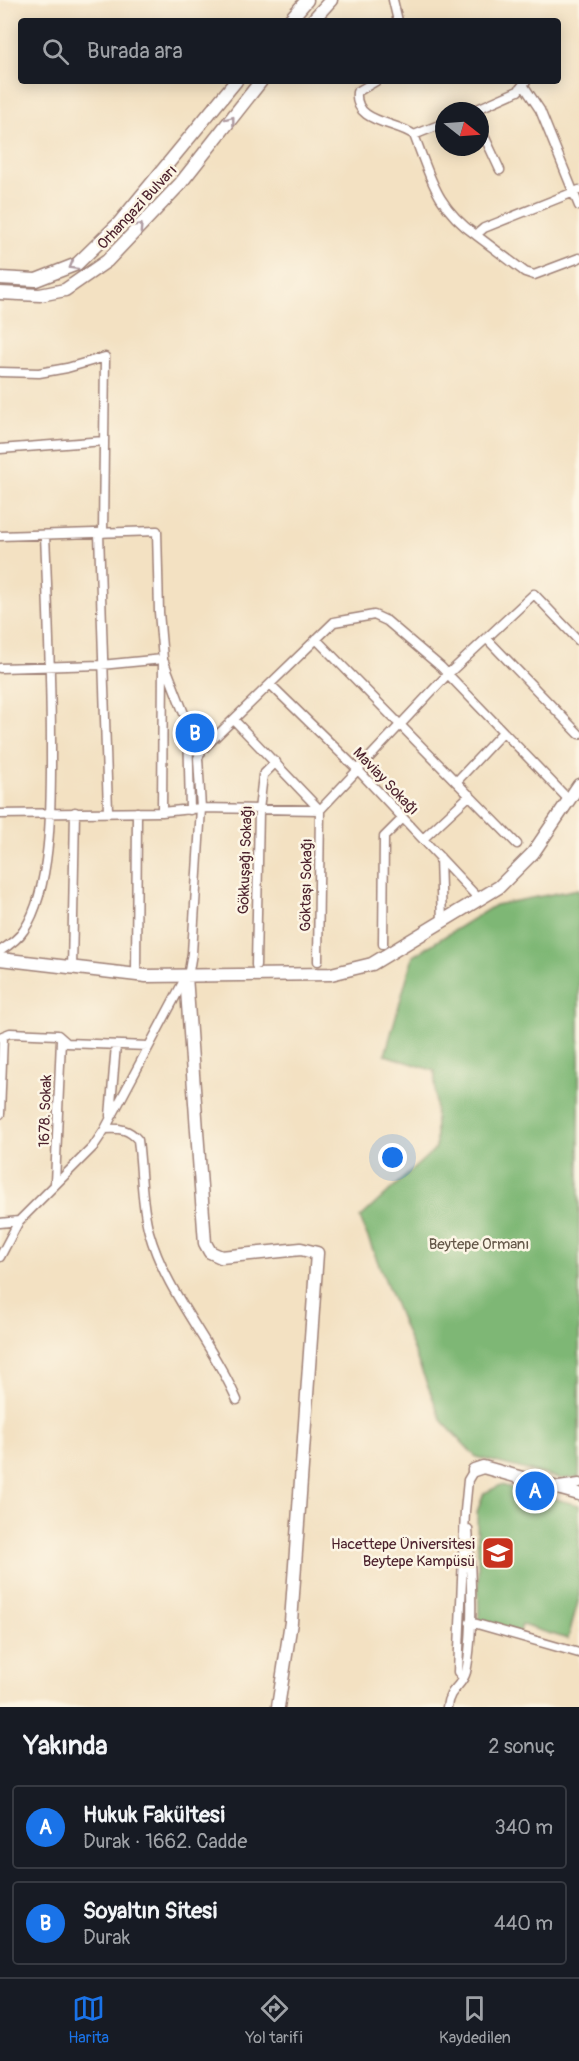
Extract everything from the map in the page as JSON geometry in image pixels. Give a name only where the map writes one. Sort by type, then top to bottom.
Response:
[{"type":"street","points":[[292,18],[307,0]]},
{"type":"street","points":[[315,18],[331,0]]},
{"type":"street","points":[[393,0],[397,18]]},
{"type":"street","name":"Orhangazi Bulvarı","points":[[0,278],[36,280],[77,264],[119,223],[234,84]]},
{"type":"street","name":"Orhangazi Bulvarı","points":[[0,293],[40,295],[65,290],[86,278],[125,242],[197,164],[259,84]]},
{"type":"street","points":[[371,84],[357,92],[357,99],[368,116],[401,126],[414,135],[436,191],[451,216],[525,272],[534,275],[579,258]]},
{"type":"street","points":[[489,103],[525,84],[540,110],[576,191],[579,206]]},
{"type":"street","points":[[414,135],[435,127]]},
{"type":"street","points":[[192,135],[205,141],[208,150]]},
{"type":"street","points":[[489,146],[500,170]]},
{"type":"street","points":[[180,150],[186,161],[197,164]]},
{"type":"street","points":[[476,235],[484,228],[576,191]]},
{"type":"street","points":[[0,372],[39,373],[67,369],[105,357],[101,666],[108,811]]},
{"type":"street","points":[[0,449],[104,441]]},
{"type":"street","points":[[0,536],[157,531],[163,659],[162,812]]},
{"type":"street","points":[[0,951],[24,931],[37,898],[46,858],[51,813],[51,668],[45,535]]},
{"type":"street","points":[[0,814],[162,812],[201,808],[320,810],[447,675],[534,594],[579,641]]},
{"type":"street","points":[[0,1257],[20,1221],[93,1147],[107,1126],[186,976],[192,953],[201,808],[198,758],[202,750],[334,622],[374,615],[387,621],[441,667],[569,800]]},
{"type":"street","points":[[316,639],[401,723],[517,844]]},
{"type":"street","points":[[487,639],[579,734]]},
{"type":"street","points":[[0,669],[101,666],[163,659]]},
{"type":"street","points":[[163,659],[188,724],[190,810]]},
{"type":"street","name":"Maviay Sokağı","points":[[270,684],[357,769],[480,900]]},
{"type":"street","points":[[234,720],[320,810]]},
{"type":"street","points":[[457,781],[503,732]]},
{"type":"street","name":"Gökkuşağı Sokağı","points":[[256,965],[259,810],[263,775],[276,762]]},
{"type":"street","points":[[0,959],[136,975],[186,976],[340,972],[372,964],[499,887],[533,853],[579,785]]},
{"type":"street","points":[[423,839],[470,795]]},
{"type":"street","name":"Göktaşı Sokağı","points":[[318,961],[320,810]]},
{"type":"street","points":[[72,969],[75,812]]},
{"type":"street","points":[[136,975],[137,812]]},
{"type":"street","points":[[383,944],[384,837],[403,818]]},
{"type":"street","points":[[440,858],[442,923]]},
{"type":"street","points":[[186,976],[204,1243],[210,1252],[221,1257],[301,1249],[317,1253],[291,1622],[278,1707]]},
{"type":"street","points":[[0,1114],[2,1037],[10,1033],[58,1035],[67,1044],[148,1046]]},
{"type":"street","name":"1678. Sokak","points":[[55,1183],[61,1040]]},
{"type":"street","points":[[107,1126],[116,1045]]},
{"type":"street","points":[[107,1126],[132,1133],[138,1140],[149,1231],[177,1294],[224,1370],[237,1400]]},
{"type":"street","points":[[0,1222],[20,1221]]},
{"type":"street","points":[[463,1678],[459,1676],[458,1668],[465,1511],[468,1480],[474,1470],[483,1467],[579,1494]]},
{"type":"street","points":[[557,1487],[579,1483]]},
{"type":"street","points":[[447,1707],[449,1694],[463,1678],[470,1622],[469,1544],[465,1511]]},
{"type":"street","points":[[470,1622],[579,1653]]},
{"type":"green space","name":"Beytepe Ormanı","points":[[579,889],[579,1477],[562,1479],[476,1457],[442,1421],[360,1218],[436,1148],[435,1071],[385,1055],[413,956],[495,905]]},
{"type":"green space","points":[[501,1485],[579,1505],[579,1598],[568,1639],[522,1625],[519,1634],[479,1623],[477,1512],[484,1493]]},
{"type":"place","name":"Soyaltın Sitesi","points":[[195,733]]},
{"type":"place","name":"Hukuk Fakültesi","points":[[535,1491]]},
{"type":"place","name":"Hacettepe Üniversitesi Beytepe Kampüsü","points":[[498,1553]]}]
